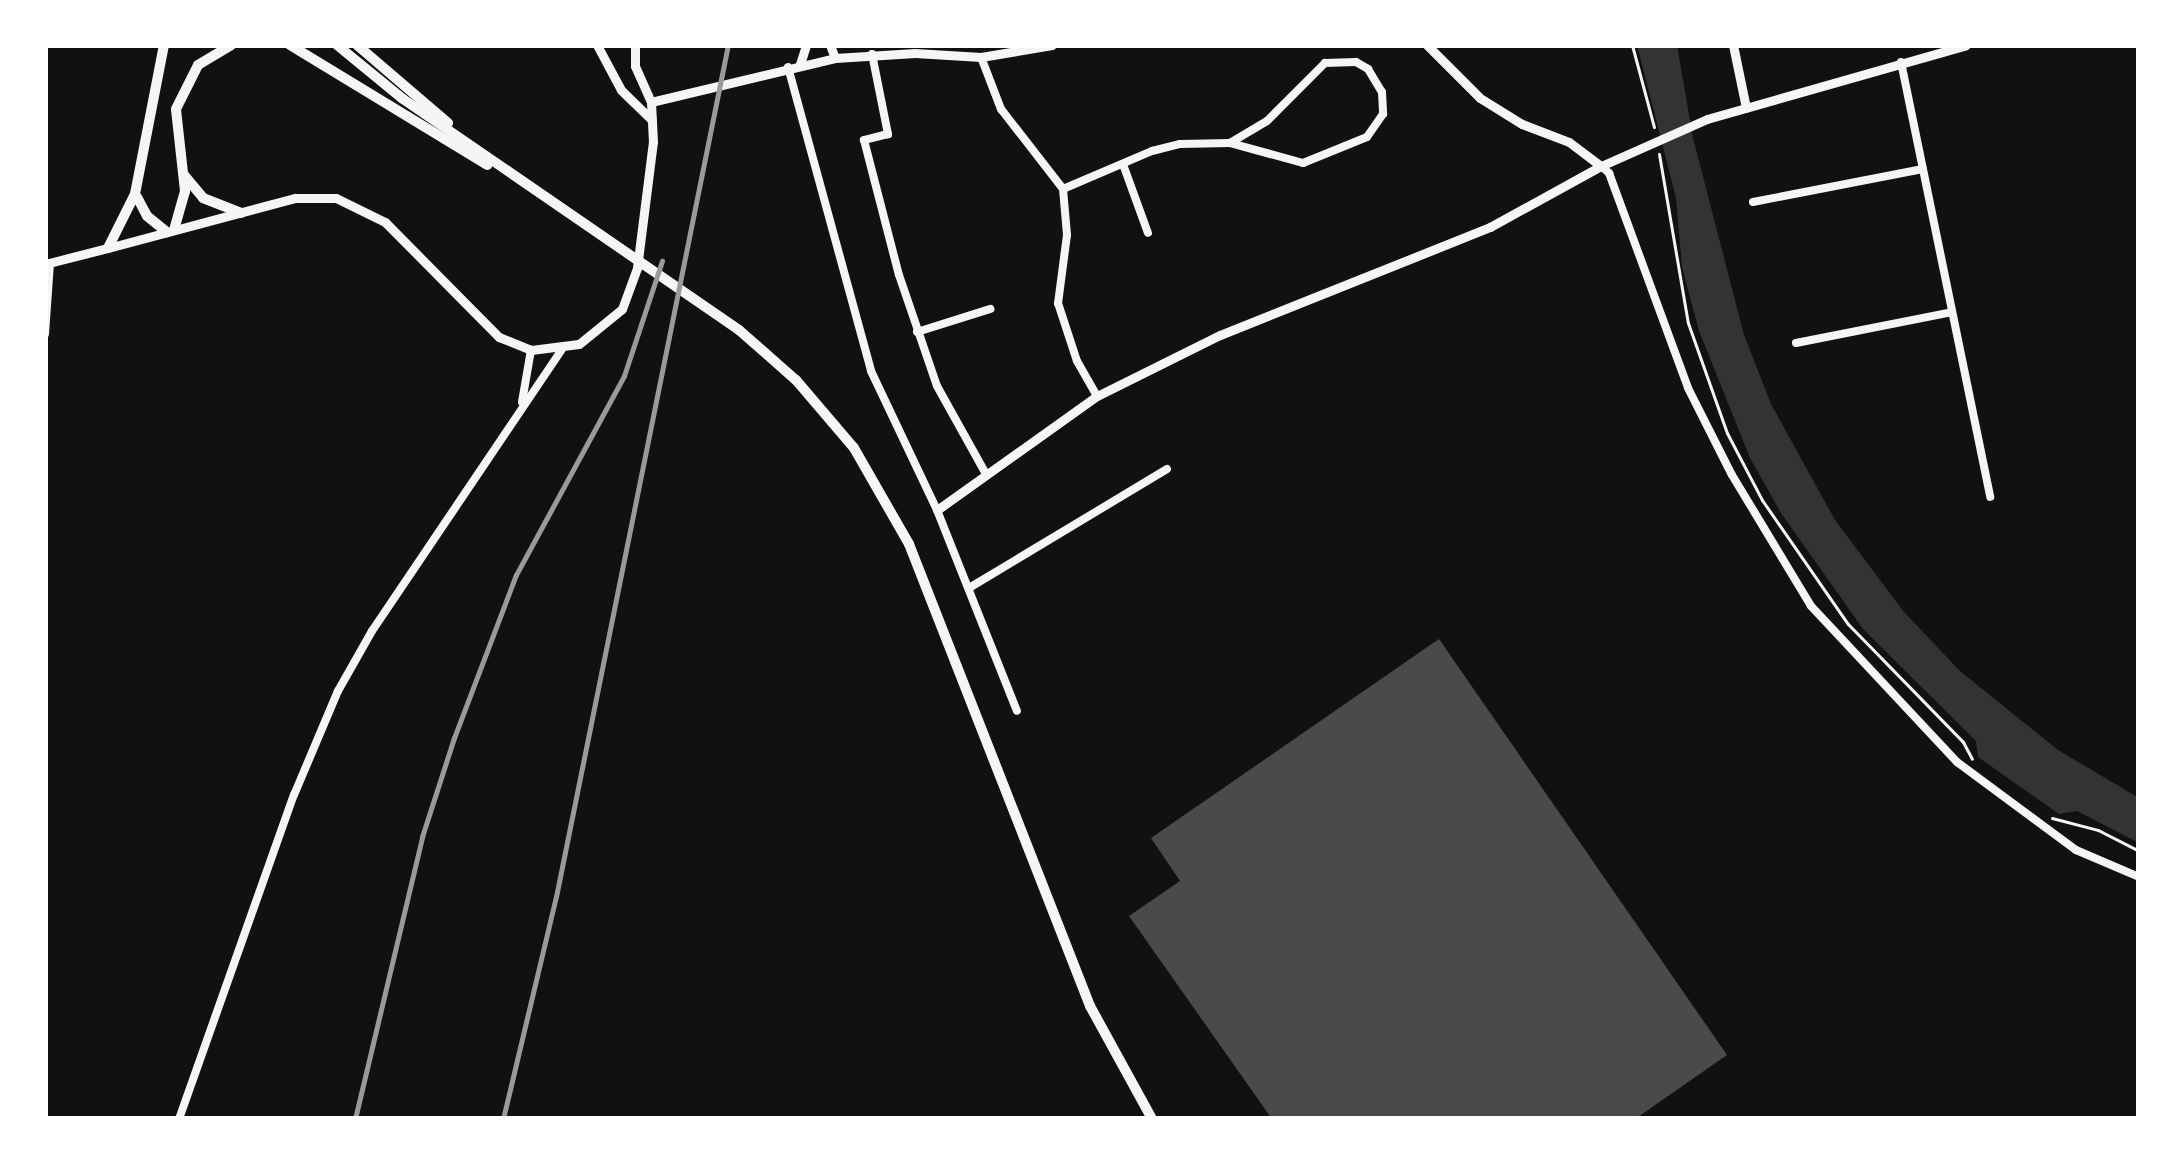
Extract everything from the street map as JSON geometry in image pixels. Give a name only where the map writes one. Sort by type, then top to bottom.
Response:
[{"type":"main road","points":[[108,248],[136,194],[164,45]]},
{"type":"main road","points":[[290,45],[548,200]]},
{"type":"main road","points":[[337,45],[403,99],[739,330],[827,415],[892,509],[941,618],[1090,1006],[1152,1119]]},
{"type":"main road","points":[[357,45],[501,167]]},
{"type":"main road","points":[[597,45],[621,90],[652,120]]},
{"type":"main road","points":[[48,264],[319,196],[371,212],[483,325],[532,350],[562,349],[610,323],[632,289],[649,194],[652,120],[651,102],[635,66],[635,45]]},
{"type":"main road","points":[[794,66],[806,45]]},
{"type":"main road","points":[[830,45],[835,58]]},
{"type":"main road","points":[[651,102],[835,58],[872,54],[981,57],[1052,45]]},
{"type":"main road","points":[[1427,45],[1480,98],[1522,124],[1569,142],[1601,166]]},
{"type":"main road","points":[[1733,45],[1746,108]]},
{"type":"main road","points":[[937,510],[1097,396],[1220,335],[1490,227],[1601,166],[1707,119],[1966,45]]},
{"type":"main road","points":[[170,231],[184,204],[176,130],[180,97],[198,65],[226,46]]},
{"type":"main road","points":[[182,172],[203,198],[241,213]]},
{"type":"main road","points":[[136,194],[147,217],[170,231]]},
{"type":"street","points":[[872,54],[888,134],[864,140],[917,332],[957,429],[986,474]]},
{"type":"street","points":[[981,57],[1000,109],[1063,189],[1067,235],[1058,303],[1076,361],[1097,396]]},
{"type":"street","points":[[1063,189],[1180,144],[1230,143],[1303,164],[1367,136],[1383,114],[1382,92],[1368,69],[1356,62],[1325,63],[1268,121],[1230,143]]},
{"type":"street","points":[[1901,62],[1990,497]]},
{"type":"street","points":[[794,66],[872,371],[937,510],[1017,711]]},
{"type":"street","points":[[1601,166],[1609,173],[1688,388],[1742,492],[1811,607],[1957,762],[2076,850],[2139,877]]},
{"type":"street","points":[[1124,167],[1148,233]]},
{"type":"street","points":[[1753,202],[1923,169]]},
{"type":"street","points":[[45,334],[48,264]]},
{"type":"street","points":[[917,332],[990,309]]},
{"type":"street","points":[[1796,343],[1952,312]]},
{"type":"street","points":[[178,1119],[294,795],[338,691],[522,403],[562,349]]},
{"type":"street","points":[[522,403],[532,350]]},
{"type":"street","points":[[969,589],[1167,469]]},
{"type":"path","points":[[1672,255],[1688,323],[1727,433],[1762,500],[1848,624],[1963,742],[1972,760]]},
{"type":"path","points":[[2038,808],[2139,851]]},
{"type":"shaded area","points":[[1637,45],[1677,45],[1693,138],[1744,335],[1771,404],[1835,520],[1904,612],[1960,671],[2058,750],[2139,798],[2139,843],[2077,811],[2059,814],[1978,757],[1976,741],[1863,629],[1781,513],[1750,458],[1699,331],[1682,267],[1676,198]]},
{"type":"building","points":[[1439,639],[1727,1055],[1635,1119],[1272,1119],[1129,916],[1180,881],[1151,838]]},
{"type":"railway","points":[[503,1119],[556,897],[728,45]]},
{"type":"railway","points":[[355,1119],[422,837],[454,738],[516,575],[624,376],[662,261]]}]
